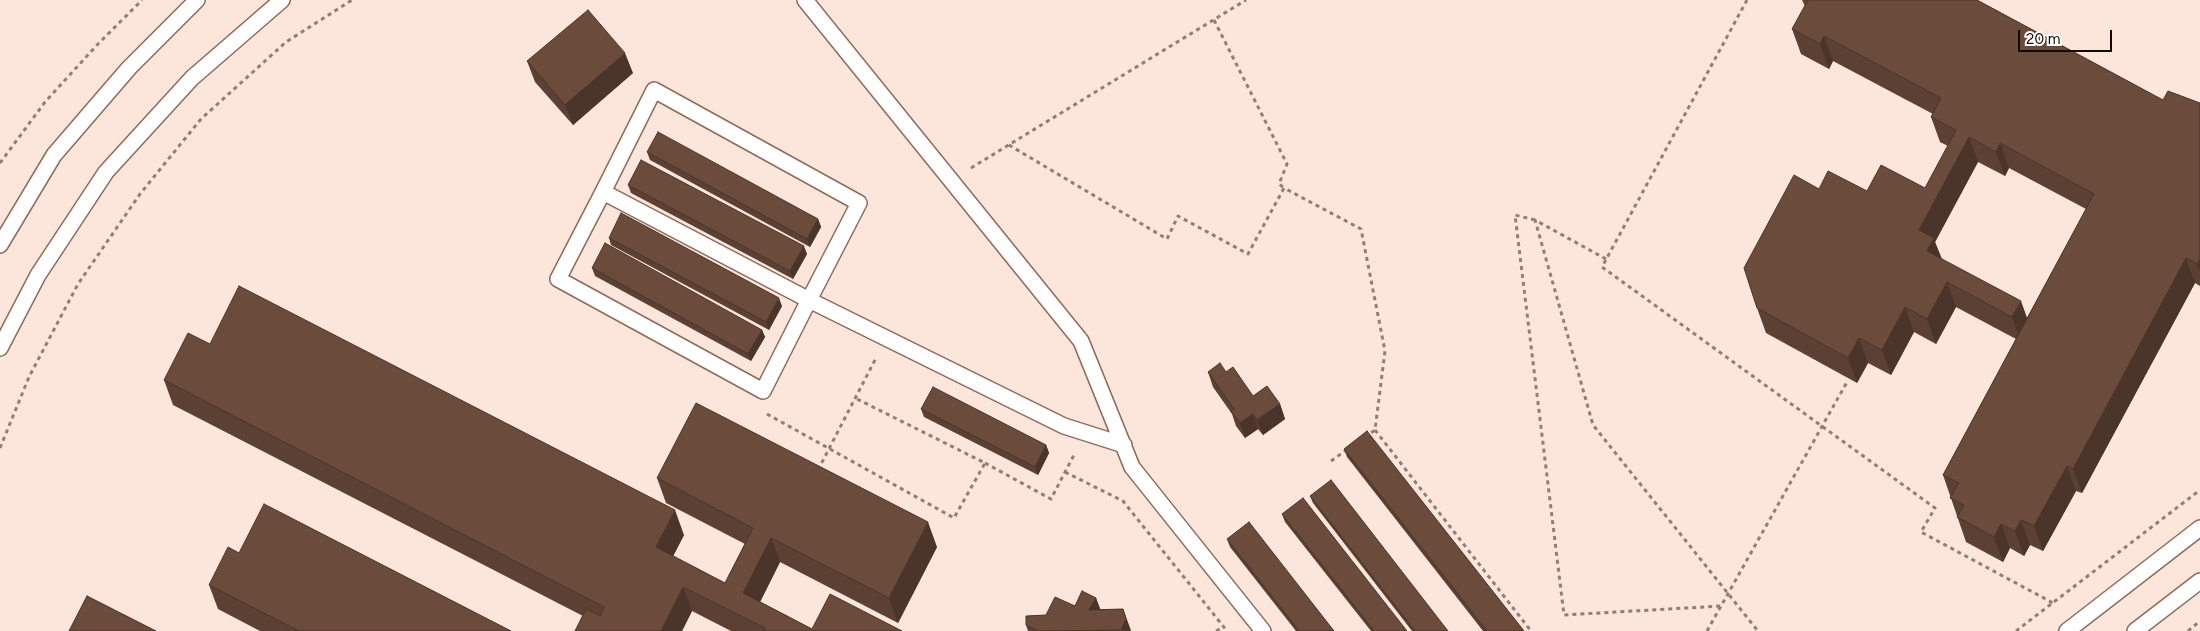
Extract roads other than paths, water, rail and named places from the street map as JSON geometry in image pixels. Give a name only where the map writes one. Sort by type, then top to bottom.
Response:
[{"type":"lane","points":[[0,245],[54,155],[128,68],[197,0]]},
{"type":"lane","points":[[0,348],[38,275],[106,172],[192,78],[282,0]]},
{"type":"lane","points":[[805,0],[1081,341],[1132,467],[1263,631]]},
{"type":"lane","points":[[654,90],[858,203],[809,300],[763,391],[558,279],[654,90]]},
{"type":"lane","points":[[603,192],[809,300],[1064,426],[1124,445]]},
{"type":"lane","points":[[2067,631],[2200,528]]},
{"type":"lane","points":[[2136,631],[2200,581]]}]
